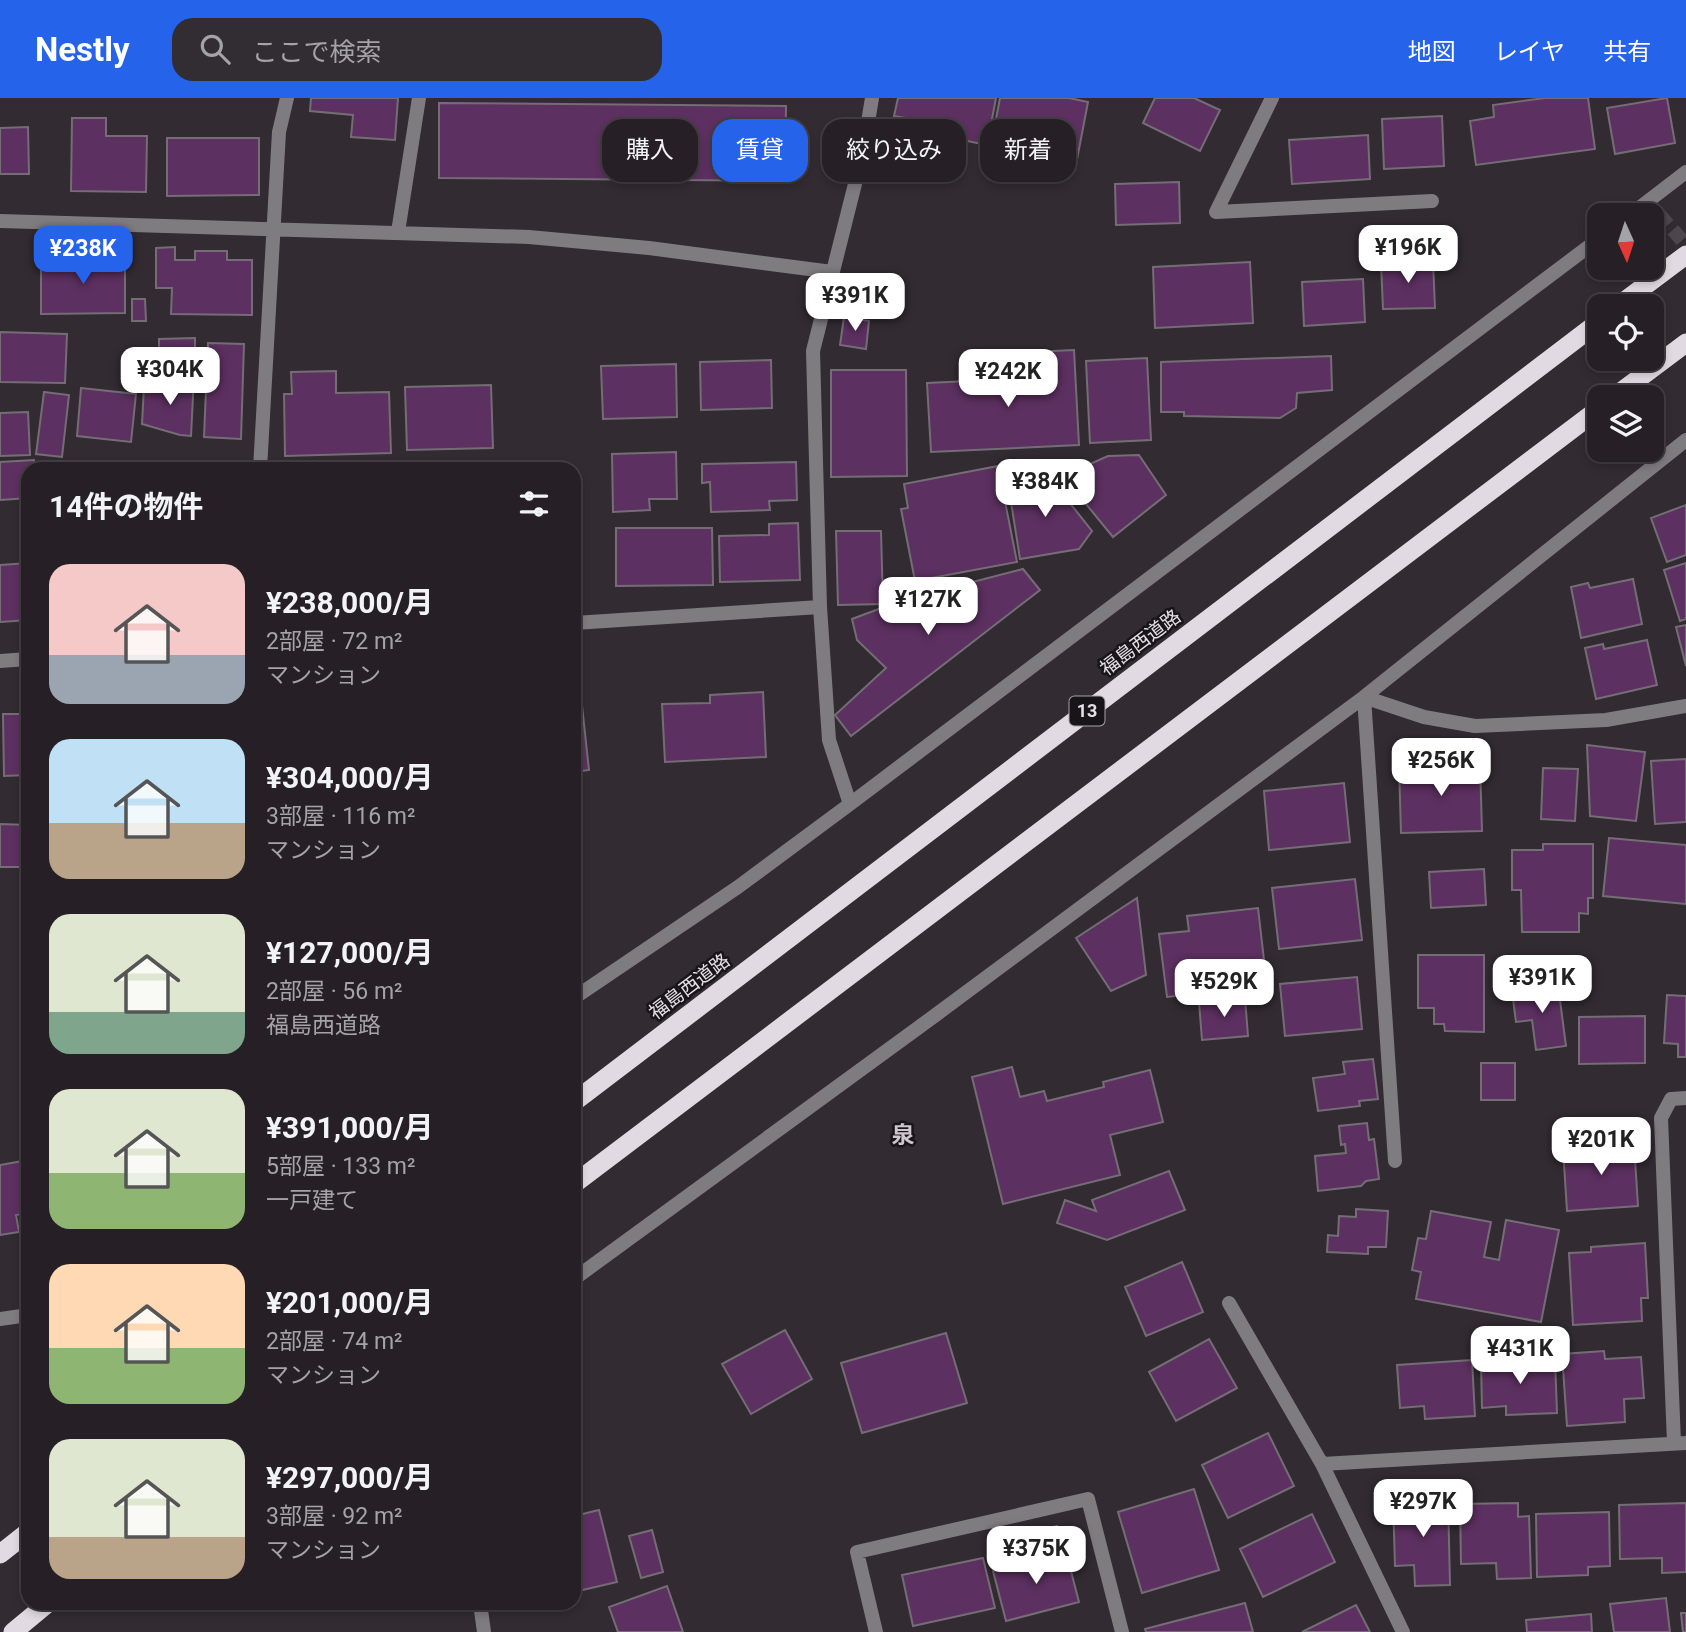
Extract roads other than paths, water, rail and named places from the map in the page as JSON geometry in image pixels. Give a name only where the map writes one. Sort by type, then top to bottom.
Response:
[{"type":"highway","points":[[1634,294],[1686,255]]},
{"type":"highway","name":"福島西道路","points":[[581,1097],[1587,331]]},
{"type":"highway","points":[[1630,385],[1686,343]]},
{"type":"highway","points":[[581,1179],[1587,418]]},
{"type":"highway","points":[[0,1554],[21,1538]]},
{"type":"highway","points":[[13,1632],[40,1610]]},
{"type":"street","points":[[260,462],[279,132],[287,98]]},
{"type":"street","points":[[398,232],[419,98]]},
{"type":"street","points":[[850,804],[829,740],[820,607],[813,351],[863,152],[872,98]]},
{"type":"street","points":[[1272,98],[1216,212],[1432,201]]},
{"type":"street","points":[[1646,203],[1686,172]]},
{"type":"street","points":[[0,221],[529,237],[649,248],[832,272]]},
{"type":"street","points":[[581,993],[737,887],[850,804],[1587,248]]},
{"type":"street","points":[[581,1274],[1364,697],[1686,440]]},
{"type":"street","points":[[581,623],[820,607]]},
{"type":"street","points":[[0,661],[21,660]]},
{"type":"street","points":[[1364,697],[1423,717],[1475,726],[1606,720],[1686,706]]},
{"type":"street","points":[[1364,697],[1395,1161]]},
{"type":"street","points":[[1322,1464],[1680,1443],[1661,1118],[1671,1099],[1686,1098]]},
{"type":"street","points":[[1228,1303],[1322,1464],[1403,1632]]},
{"type":"street","points":[[0,1319],[21,1316]]},
{"type":"street","points":[[876,1632],[857,1552],[1088,1499],[1122,1632]]},
{"type":"street","points":[[481,1610],[484,1632]]},
{"type":"tunnel","points":[[1664,220],[1686,245]]},
{"type":"district","name":"泉","points":[[903,1135]]}]
